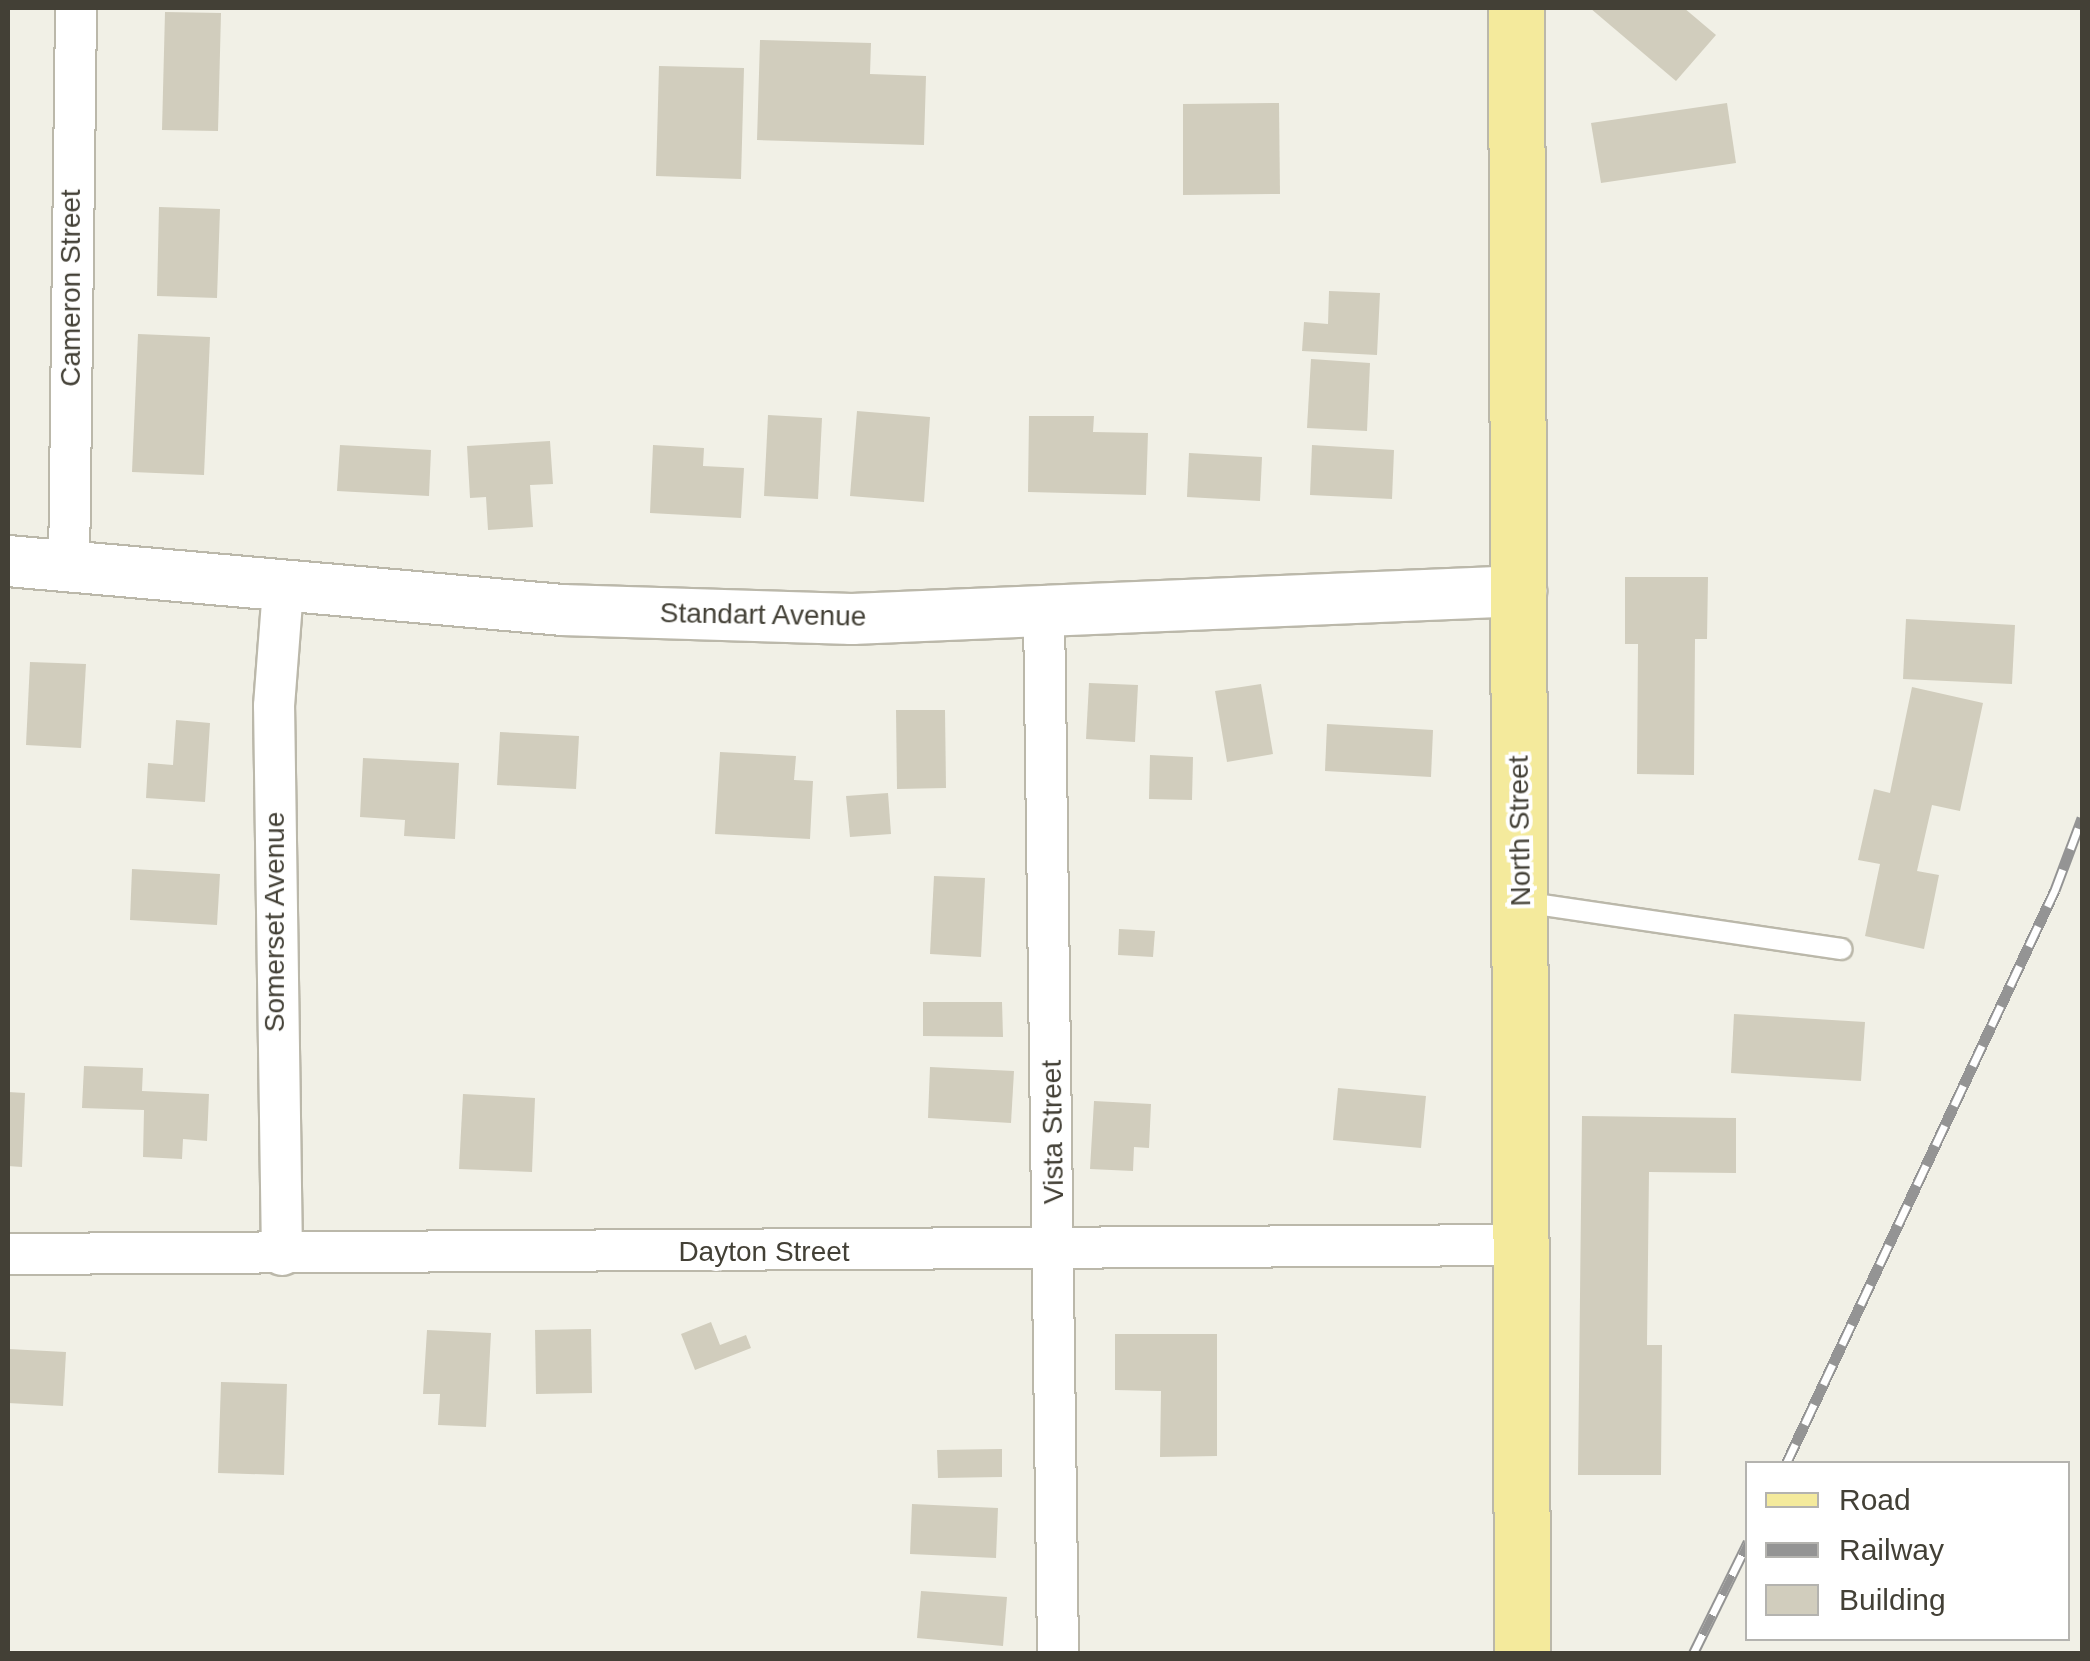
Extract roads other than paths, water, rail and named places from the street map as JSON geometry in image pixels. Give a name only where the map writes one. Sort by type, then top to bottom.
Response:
[{"type":"main road","name":"North Street","points":[[1516,8],[1522,1654]]},
{"type":"street","name":"Cameron Street","points":[[68,568],[76,8]]},
{"type":"street","name":"Standart Avenue","points":[[8,560],[283,590],[562,610],[852,619],[1521,592]]},
{"type":"street","name":"Somerset Avenue","points":[[282,1255],[274,706],[283,590]]},
{"type":"street","name":"Vista Street","points":[[1044,611],[1056,1250],[1051,1523],[1058,1654]]},
{"type":"street","name":"Dayton Street","points":[[8,1254],[1521,1245]]},
{"type":"lane","points":[[1521,902],[1842,948]]},
{"type":"railway","points":[[1787,1461],[2055,890],[2082,818]]},
{"type":"railway","points":[[1693,1654],[1745,1548]]}]
